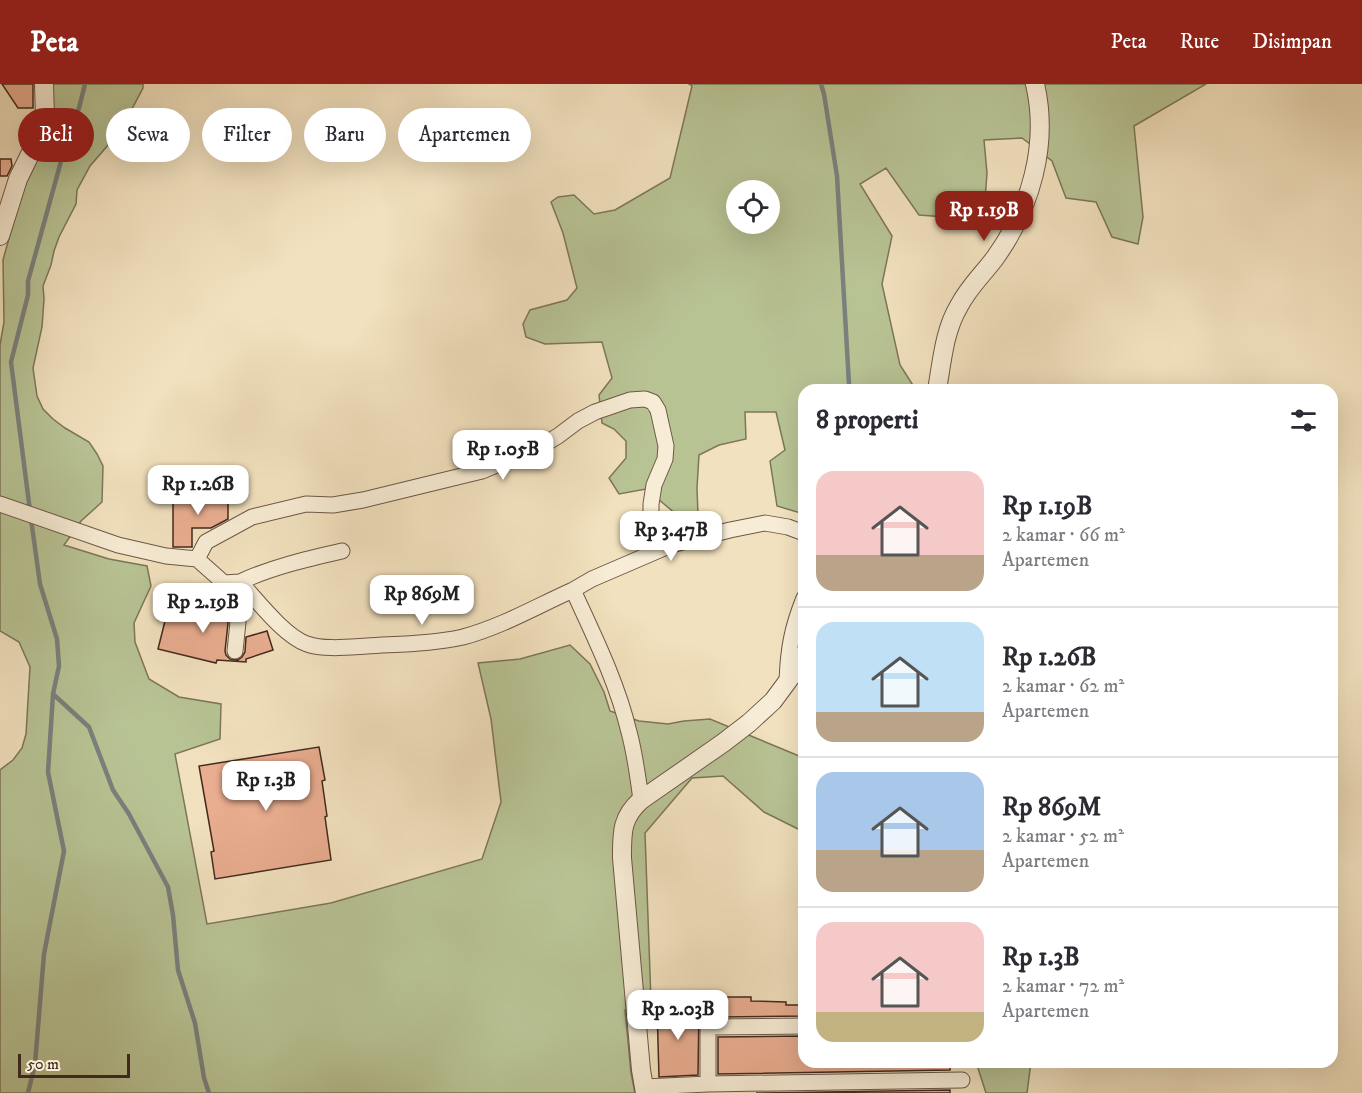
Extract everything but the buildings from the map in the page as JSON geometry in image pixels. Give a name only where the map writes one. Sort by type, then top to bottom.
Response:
[{"type":"street","points":[[1,230],[18,179],[37,140],[45,117],[44,84]]},
{"type":"street","points":[[938,384],[947,334],[958,306],[974,282],[994,259],[1024,208],[1040,148],[1040,103],[1035,84]]},
{"type":"street","points":[[197,559],[206,543],[252,517],[306,504],[333,505],[363,500],[482,471],[538,448],[595,412],[630,400],[645,399],[653,402],[658,410],[666,446],[665,459],[654,484],[651,519],[656,533],[671,545]]},
{"type":"street","points":[[0,504],[118,546],[166,556],[197,559],[224,583],[238,622],[235,651]]},
{"type":"street","points":[[240,582],[287,632],[307,644],[320,647],[353,647],[441,641],[482,631],[671,545],[765,523],[798,531]]},
{"type":"street","points":[[224,583],[240,582],[280,567],[342,551]]},
{"type":"street","points":[[573,590],[600,649],[621,704],[634,753],[640,800]]},
{"type":"street","points":[[787,682],[790,643],[798,614]]},
{"type":"street","points":[[798,664],[773,701],[749,723],[640,800],[631,809],[624,822],[622,858],[644,1090],[708,1084],[962,1080]]},
{"type":"street","points":[[708,1010],[708,1084]]},
{"type":"street","points":[[708,1027],[798,1026]]},
{"type":"green space","points":[[41,84],[143,84],[132,108],[106,108],[106,147],[94,161],[94,108],[40,108]]},
{"type":"green space","points":[[689,84],[1206,84],[1134,126],[1143,217],[1138,244],[1112,237],[1096,202],[1066,198],[1052,161],[1022,138],[984,140],[987,173],[985,200],[959,218],[919,215],[886,168],[860,184],[892,236],[882,284],[900,365],[912,384],[798,384],[798,512],[777,506],[770,461],[785,450],[776,412],[745,412],[746,439],[719,445],[699,455],[698,515],[676,514],[646,489],[619,494],[609,478],[626,458],[626,441],[614,429],[602,423],[599,395],[612,378],[602,342],[545,344],[526,337],[523,324],[530,310],[567,300],[577,288],[563,233],[551,202],[558,197],[574,195],[594,214],[615,210],[670,178],[692,86]]},
{"type":"green space","points":[[23,162],[93,162],[77,190],[76,204],[59,237],[43,286],[42,327],[33,368],[37,396],[43,409],[53,419],[89,442],[103,466],[102,502],[81,521],[64,545],[109,559],[147,566],[151,586],[134,623],[135,642],[149,679],[179,697],[221,704],[220,739],[175,754],[207,924],[331,903],[482,859],[501,802],[491,719],[478,663],[520,659],[570,645],[590,664],[604,692],[610,711],[639,721],[668,724],[710,719],[798,756],[798,829],[764,812],[723,776],[692,778],[645,833],[651,1001],[625,1010],[635,1093],[0,1093],[0,770],[13,760],[22,748],[26,734],[30,667],[19,642],[0,631],[0,345],[4,322],[3,260],[17,209]]},
{"type":"green space","points":[[978,1068],[1030,1068],[1027,1093],[986,1093]]},
{"type":"waterway","points":[[30,511],[11,362],[28,295],[28,281],[68,136],[85,84]]},
{"type":"waterway","points":[[821,84],[837,176],[849,384]]},
{"type":"waterway","points":[[28,1093],[35,1064],[44,954],[64,851],[48,772],[53,694],[59,666],[57,639],[40,584],[31,519]]},
{"type":"waterway","points":[[53,694],[89,727],[113,790],[129,814],[168,887],[178,970],[195,1023],[204,1078],[209,1093]]}]
